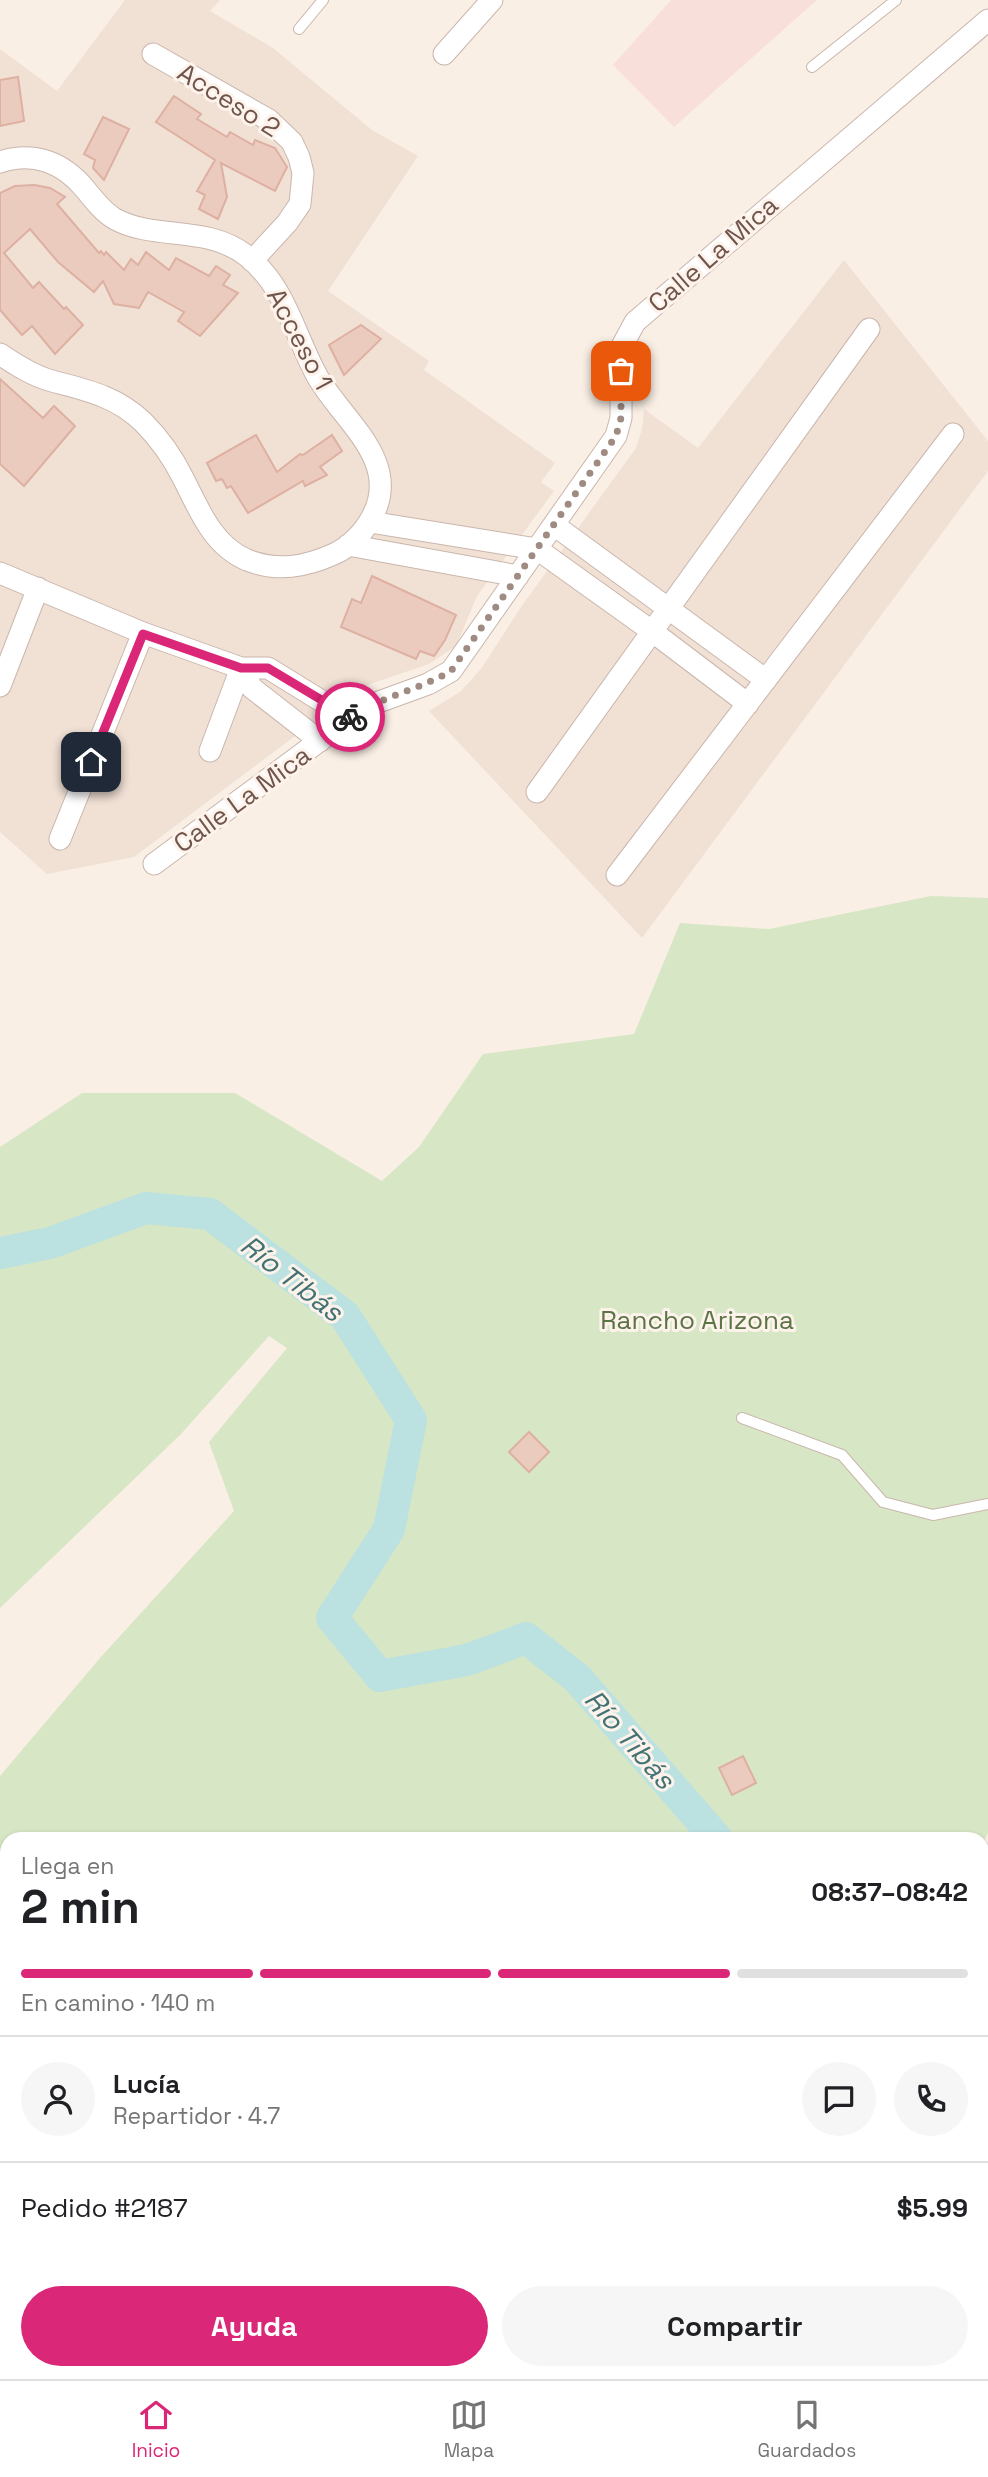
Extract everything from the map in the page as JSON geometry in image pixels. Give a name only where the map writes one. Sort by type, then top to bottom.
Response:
[{"type":"street","points":[[444,54],[492,0]]},
{"type":"street","name":"Calle La Mica","points":[[154,864],[365,707],[428,684],[451,671],[616,436],[621,418],[621,348],[635,322],[988,20]]},
{"type":"street","name":"Acceso 2","points":[[153,54],[269,120],[292,142],[303,173],[300,204],[287,223],[252,261]]},
{"type":"street","name":"Acceso 1","points":[[0,162],[13,158],[35,158],[56,164],[70,173],[112,218],[143,228],[206,236],[231,245],[252,261],[276,287],[325,391],[371,449],[380,477],[378,507],[370,522],[348,545],[312,564],[288,568],[245,559],[214,535],[167,452],[143,422],[127,408],[71,384],[51,381],[27,371],[0,354]]},
{"type":"street","points":[[537,792],[869,329]]},
{"type":"street","points":[[617,875],[953,434]]},
{"type":"street","points":[[370,522],[537,548],[748,704]]},
{"type":"street","points":[[554,525],[766,680]]},
{"type":"street","points":[[348,545],[518,576]]},
{"type":"street","points":[[0,573],[143,634],[241,668],[268,668],[349,718]]},
{"type":"street","points":[[0,686],[38,588]]},
{"type":"street","points":[[60,839],[143,634]]},
{"type":"street","points":[[241,668],[252,688],[320,741]]},
{"type":"street","points":[[210,751],[241,668]]},
{"type":"lane","points":[[299,29],[323,0]]},
{"type":"lane","points":[[812,67],[896,0]]},
{"type":"lane","points":[[742,1418],[842,1455],[883,1502],[933,1515],[988,1504]]},
{"type":"shaded area","points":[[125,0],[220,0],[210,11],[273,48],[372,130],[418,156],[328,291],[429,361],[424,370],[555,463],[541,482],[554,491],[477,596],[456,646],[429,664],[370,684],[351,694],[134,857],[47,874],[0,832],[0,49],[57,91]]},
{"type":"shaded area","points":[[671,0],[817,0],[674,127],[613,65]]},
{"type":"shaded area","points":[[844,260],[988,441],[988,471],[642,938],[429,711],[460,692],[481,669],[521,607],[636,448],[644,409],[698,448]]},
{"type":"green space","name":"Rancho Arizona","points":[[931,896],[988,898],[988,1832],[0,1832],[0,1776],[100,1658],[234,1511],[209,1442],[287,1348],[269,1336],[180,1435],[0,1608],[0,1147],[82,1093],[235,1093],[382,1181],[419,1147],[483,1054],[634,1034],[680,923],[769,929]]},
{"type":"building","points":[[18,77],[24,121],[0,126],[0,80]]},
{"type":"building","points":[[174,96],[201,114],[197,119],[227,137],[230,132],[253,145],[255,140],[275,148],[287,167],[275,191],[221,163],[227,197],[218,219],[199,209],[205,195],[197,191],[215,160],[156,122]]},
{"type":"building","points":[[103,117],[129,129],[104,180],[93,168],[95,160],[84,154]]},
{"type":"building","points":[[15,186],[50,188],[65,197],[57,204],[99,253],[101,251],[104,255],[106,252],[124,270],[131,259],[138,265],[146,252],[169,270],[176,258],[209,276],[216,266],[230,275],[223,285],[238,293],[200,336],[178,321],[184,312],[148,292],[139,308],[114,304],[103,281],[94,292],[58,262],[30,229],[4,253],[33,288],[39,282],[83,325],[55,354],[32,326],[22,335],[0,310],[0,193]]},
{"type":"building","points":[[361,325],[381,339],[344,375],[329,345]]},
{"type":"building","points":[[0,379],[43,418],[54,406],[75,426],[24,486],[0,464]]},
{"type":"building","points":[[256,435],[277,472],[332,435],[342,451],[320,467],[327,475],[305,486],[303,481],[248,513],[231,486],[227,488],[222,479],[216,481],[207,463]]},
{"type":"building","points":[[372,576],[456,615],[445,640],[434,656],[420,651],[416,659],[341,627],[352,599],[361,603]]},
{"type":"building","points":[[529,1432],[549,1452],[529,1472],[509,1452]]},
{"type":"building","points":[[743,1756],[756,1783],[732,1795],[719,1768]]},
{"type":"waterway","name":"Río Tibás","points":[[0,1253],[50,1243],[146,1208],[210,1214],[345,1316],[411,1420],[389,1529],[332,1618],[380,1676],[467,1660],[526,1638],[577,1678],[711,1832]]},
{"type":"way so far","points":[[350,717],[365,707],[428,684],[451,671],[616,436],[621,418],[621,371]]},
{"type":"route","points":[[91,762],[143,634],[241,668],[268,668],[350,717]]}]
